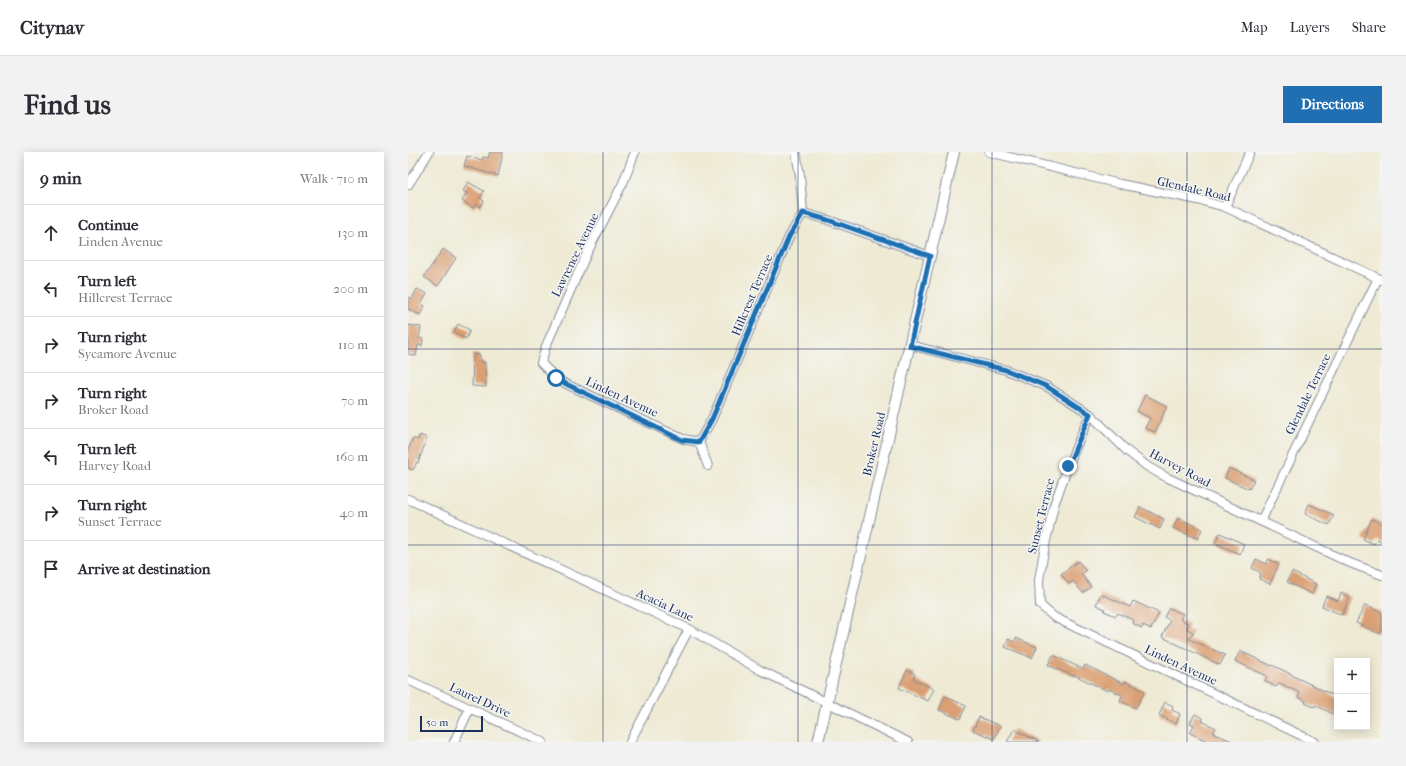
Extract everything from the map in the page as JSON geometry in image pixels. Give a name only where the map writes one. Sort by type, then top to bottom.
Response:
[{"type":"street","points":[[408,185],[429,152]]},
{"type":"street","points":[[796,152],[800,176],[803,213],[828,220],[930,256]]},
{"type":"street","name":"Broker Road","points":[[818,742],[954,152]]},
{"type":"street","name":"Glendale Road","points":[[989,152],[1120,184],[1225,207],[1380,279]]},
{"type":"street","points":[[1225,207],[1250,152]]},
{"type":"street","name":"Lawrence Avenue","points":[[541,362],[546,346],[587,253],[620,189],[634,155]]},
{"type":"street","name":"Hillcrest Terrace","points":[[699,442],[712,419],[789,237],[803,213]]},
{"type":"street","name":"Glendale Terrace","points":[[1261,521],[1380,279]]},
{"type":"street","name":"Harvey Road","points":[[910,346],[1006,370],[1046,386],[1090,414],[1127,451],[1148,467],[1166,477],[1350,563],[1382,575]]},
{"type":"street","name":"Linden Avenue","points":[[541,362],[556,378],[562,382],[682,440],[699,442]]},
{"type":"street","name":"Sunset Terrace","points":[[1040,605],[1039,580],[1054,505],[1068,466],[1090,414]]},
{"type":"street","points":[[699,442],[708,466]]},
{"type":"street","name":"Acacia Lane","points":[[408,499],[689,630],[760,670],[908,742]]},
{"type":"street","name":"Linden Avenue","points":[[1040,605],[1060,620],[1315,742]]},
{"type":"street","points":[[630,742],[689,630]]},
{"type":"street","name":"Laurel Drive","points":[[408,680],[543,742]]},
{"type":"street","points":[[454,742],[470,708]]},
{"type":"building","points":[[490,152],[503,152],[498,176],[464,166],[467,156],[482,160],[483,157],[488,158]]},
{"type":"building","points":[[468,182],[484,191],[480,198],[484,201],[480,207],[476,204],[474,208],[462,201],[467,193],[463,191]]},
{"type":"building","points":[[443,249],[456,258],[438,286],[424,277]]},
{"type":"building","points":[[417,289],[427,294],[421,304],[425,306],[420,315],[408,309],[408,297],[412,299]]},
{"type":"building","points":[[458,324],[470,330],[466,339],[454,332]]},
{"type":"building","points":[[408,325],[421,327],[419,338],[423,339],[422,346],[418,345],[416,356],[408,354]]},
{"type":"building","points":[[473,354],[480,355],[480,362],[485,362],[486,387],[472,386]]},
{"type":"building","points":[[1145,395],[1167,406],[1155,432],[1145,428],[1150,418],[1137,411]]},
{"type":"building","points":[[420,435],[427,438],[418,463],[417,462],[413,470],[408,468],[408,450],[413,438],[418,440]]},
{"type":"building","points":[[1229,468],[1254,480],[1249,489],[1225,478]]},
{"type":"building","points":[[1309,504],[1334,515],[1329,525],[1305,514]]},
{"type":"building","points":[[1140,507],[1164,519],[1160,529],[1135,517]]},
{"type":"building","points":[[1178,518],[1202,529],[1198,539],[1173,528]]},
{"type":"building","points":[[1372,519],[1382,524],[1382,542],[1377,539],[1374,544],[1363,539]]},
{"type":"building","points":[[1220,533],[1244,544],[1240,554],[1215,543]]},
{"type":"building","points":[[1256,559],[1266,564],[1268,559],[1279,564],[1270,584],[1259,579],[1261,573],[1252,568]]},
{"type":"building","points":[[1078,561],[1086,571],[1081,574],[1091,587],[1083,593],[1073,581],[1069,584],[1061,574]]},
{"type":"building","points":[[1292,572],[1316,584],[1312,594],[1287,582]]},
{"type":"building","points":[[1341,593],[1350,597],[1342,615],[1322,606],[1326,596],[1338,601]]},
{"type":"building","points":[[1101,594],[1130,607],[1133,601],[1159,613],[1151,629],[1143,625],[1142,628],[1132,623],[1133,620],[1118,613],[1116,616],[1104,611],[1105,609],[1096,605]]},
{"type":"building","points":[[1365,605],[1382,613],[1382,629],[1380,634],[1356,623]]},
{"type":"building","points":[[1169,608],[1183,614],[1180,619],[1189,624],[1187,629],[1193,632],[1189,639],[1225,655],[1220,665],[1162,637],[1170,620],[1164,617]]},
{"type":"building","points":[[1016,638],[1037,647],[1032,658],[1005,647],[1008,639],[1014,642]]},
{"type":"building","points":[[1240,651],[1334,696],[1334,714],[1315,705],[1314,707],[1305,703],[1306,701],[1298,697],[1300,693],[1279,683],[1276,687],[1265,681],[1267,676],[1235,661]]},
{"type":"building","points":[[1053,655],[1083,669],[1085,665],[1124,684],[1125,681],[1145,691],[1136,708],[1120,701],[1122,695],[1109,689],[1108,691],[1048,665]]},
{"type":"building","points":[[907,670],[915,674],[913,679],[934,689],[928,701],[899,688]]},
{"type":"building","points":[[945,696],[966,706],[960,719],[939,710]]},
{"type":"building","points":[[1165,702],[1173,706],[1172,710],[1180,714],[1176,724],[1159,715]]},
{"type":"building","points":[[1195,714],[1203,718],[1202,721],[1216,728],[1213,733],[1234,742],[1209,742],[1190,733],[1194,725],[1190,723]]},
{"type":"building","points":[[979,717],[1000,726],[994,739],[973,730]]},
{"type":"building","points":[[1014,729],[1039,742],[1007,742]]},
{"type":"route","points":[[556,378],[682,440],[699,442],[708,429],[789,237],[803,213],[828,220],[930,256],[910,346],[1006,370],[1030,379],[1046,386],[1090,414],[1068,466]]}]
